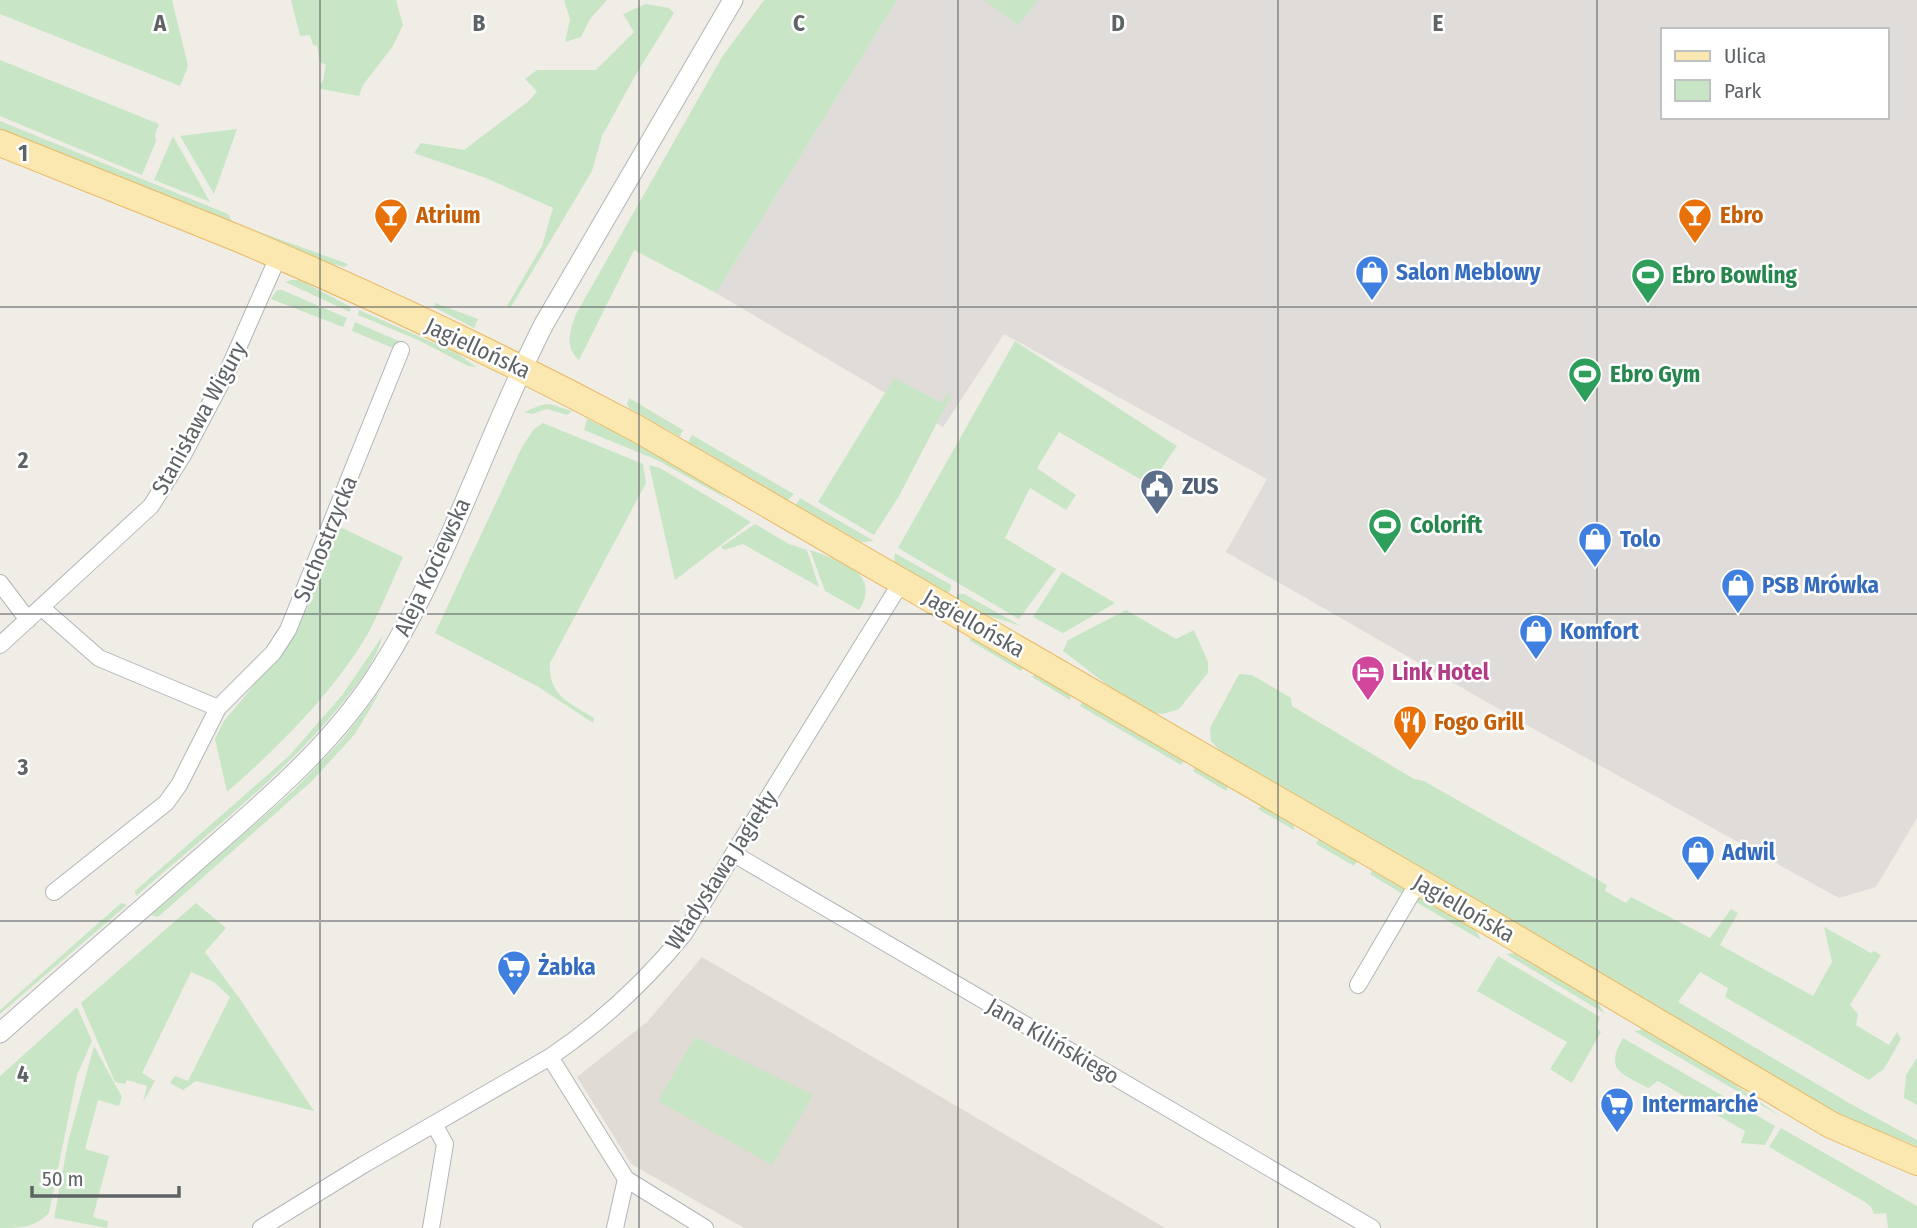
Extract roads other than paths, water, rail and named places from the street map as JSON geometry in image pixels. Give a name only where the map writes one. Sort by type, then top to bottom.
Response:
[{"type":"main road","name":"Jagiellońska","points":[[0,143],[278,257],[522,368],[636,428],[1419,881],[1831,1125],[1917,1162]]},
{"type":"street","name":"Aleja Kociewska","points":[[0,1033],[284,784],[336,729],[380,670],[413,612],[522,368],[570,278],[733,0]]},
{"type":"street","name":"Stanisława Wigury","points":[[0,645],[151,506],[183,455],[230,366],[278,257]]},
{"type":"street","name":"Suchostrzycka","points":[[54,892],[166,803],[179,785],[218,708],[273,653],[288,630],[401,350]]},
{"type":"street","name":"Władysława Jagiełły","points":[[261,1228],[550,1057],[615,1009],[684,934],[902,581]]},
{"type":"street","points":[[0,583],[28,620]]},
{"type":"street","points":[[42,608],[99,658],[218,708]]},
{"type":"street","name":"Jana Kilińskiego","points":[[734,854],[1372,1228]]},
{"type":"street","points":[[1358,985],[1419,881]]},
{"type":"street","points":[[550,1057],[626,1179],[705,1228]]},
{"type":"street","points":[[431,1228],[445,1144],[434,1124]]},
{"type":"street","points":[[615,1228],[626,1179]]},
{"type":"place","name":"Atrium","points":[[391,245]]},
{"type":"place","name":"Ebro","points":[[1695,245]]},
{"type":"place","name":"Salon Meblowy","points":[[1372,302]]},
{"type":"place","name":"Ebro Bowling","points":[[1648,305]]},
{"type":"place","name":"Ebro Gym","points":[[1585,404]]},
{"type":"place","name":"ZUS","points":[[1157,516]]},
{"type":"place","name":"Colorift","points":[[1385,555]]},
{"type":"place","name":"Tolo","points":[[1595,569]]},
{"type":"place","name":"PSB Mrówka","points":[[1738,615]]},
{"type":"place","name":"Komfort","points":[[1536,661]]},
{"type":"place","name":"Link Hotel","points":[[1368,702]]},
{"type":"place","name":"Fogo Grill","points":[[1410,752]]},
{"type":"place","name":"Adwil","points":[[1698,882]]},
{"type":"place","name":"Żabka","points":[[514,997]]},
{"type":"place","name":"Intermarché","points":[[1617,1134]]}]
